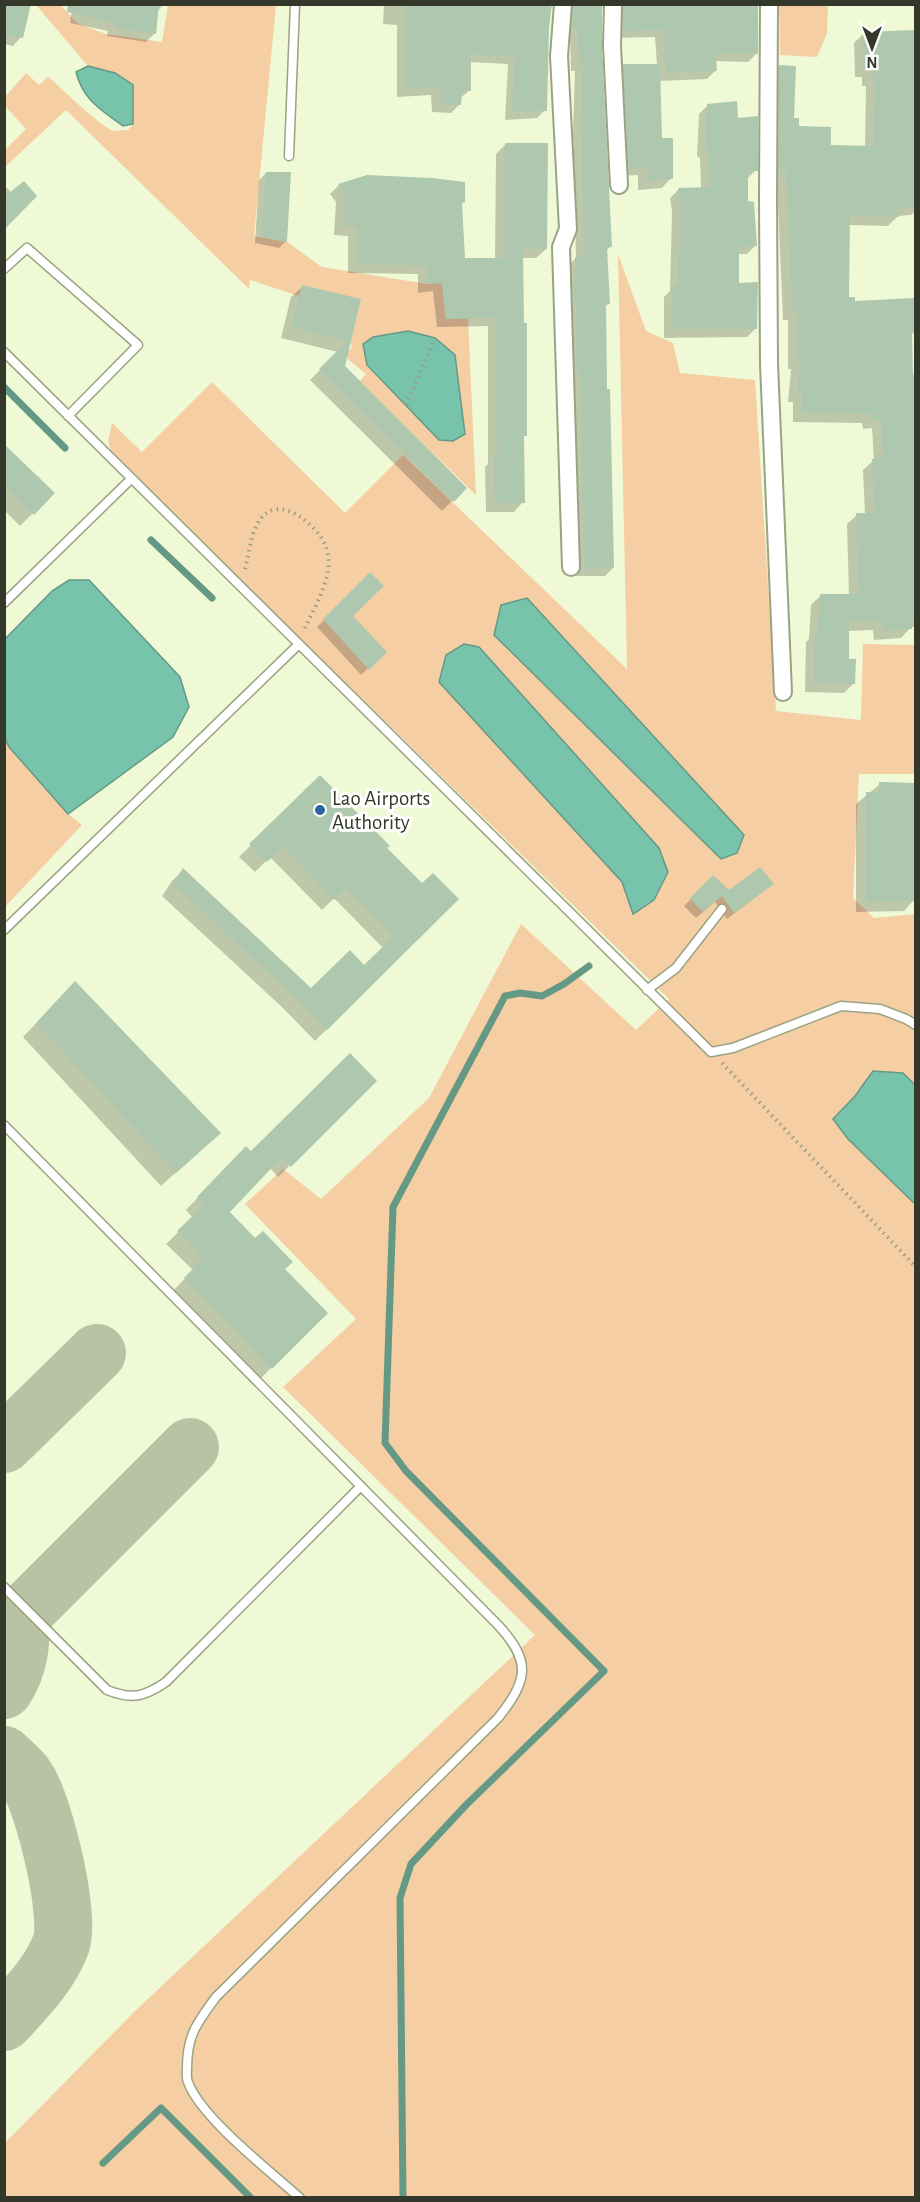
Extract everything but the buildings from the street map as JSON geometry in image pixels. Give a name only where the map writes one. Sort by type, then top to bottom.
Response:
[{"type":"street","points":[[563,4],[559,56],[568,229],[561,247],[571,567]]},
{"type":"street","points":[[613,4],[612,46],[619,185]]},
{"type":"street","points":[[769,4],[769,364],[783,692]]},
{"type":"lane","points":[[290,156],[295,4]]},
{"type":"lane","points":[[4,269],[27,248],[138,345],[68,416]]},
{"type":"lane","points":[[4,352],[711,1052],[733,1048],[841,1006],[880,1009],[915,1025]]},
{"type":"lane","points":[[4,603],[131,479]]},
{"type":"lane","points":[[4,930],[298,645]]},
{"type":"lane","points":[[647,990],[676,968],[722,909]]},
{"type":"lane","points":[[4,1125],[514,1642],[523,1666],[516,1695],[498,1718],[216,1997],[194,2026],[187,2052],[187,2080],[201,2104],[225,2131],[300,2198]]},
{"type":"lane","points":[[4,1587],[107,1690],[122,1696],[139,1696],[153,1691],[166,1682],[360,1486]]},
{"type":"path","points":[[406,405],[435,338]]},
{"type":"path","points":[[240,587],[257,524],[269,512],[281,508],[295,513],[315,528],[327,548],[328,571],[298,645]]},
{"type":"path","points":[[711,1052],[915,1267]]},
{"type":"shaded area","points":[[36,5],[61,5],[77,23],[106,34],[162,42],[168,5],[276,5],[254,236],[287,242],[322,267],[427,284],[442,283],[446,318],[468,318],[476,495],[359,382],[366,374],[344,356],[352,347],[350,342],[302,285],[299,296],[250,280],[249,289],[66,110],[5,167],[5,150],[26,129],[5,106],[5,97],[26,73],[39,85],[48,77],[91,115],[114,131],[128,130],[133,124],[115,73],[88,66]]},
{"type":"shaded area","points":[[779,5],[828,5],[827,33],[817,57],[780,55]]},
{"type":"shaded area","points":[[618,254],[646,331],[673,343],[680,373],[755,380],[776,711],[861,720],[863,644],[915,645],[915,774],[859,774],[853,898],[874,918],[916,914],[915,2197],[5,2198],[5,2143],[134,2012],[535,1635],[283,1387],[356,1319],[245,1204],[283,1169],[321,1199],[429,1098],[521,924],[636,1030],[669,999],[113,455],[108,442],[112,423],[142,452],[212,382],[345,513],[403,455],[627,669]]},
{"type":"shaded area","points":[[4,738],[9,747],[68,814],[82,825],[5,907]]},
{"type":"water","points":[[88,66],[115,73],[133,85],[133,124],[123,126],[88,97],[76,72]]},
{"type":"water","points":[[408,331],[435,338],[455,355],[465,434],[453,441],[439,440],[367,365],[363,344],[373,337]]},
{"type":"water","points":[[69,580],[89,580],[180,677],[189,707],[173,737],[68,814],[9,747],[5,738],[4,640],[52,591]]},
{"type":"water","points":[[527,598],[744,835],[737,853],[721,859],[494,635],[501,605]]},
{"type":"water","points":[[464,644],[479,647],[659,848],[668,872],[654,900],[633,914],[622,882],[439,682],[446,655]]},
{"type":"water","points":[[873,1071],[903,1073],[915,1085],[915,1204],[848,1139],[833,1119],[855,1096]]},
{"type":"waterway","points":[[4,387],[65,448]]},
{"type":"waterway","points":[[151,540],[212,598]]},
{"type":"waterway","points":[[403,2198],[400,1898],[411,1864],[466,1805],[604,1671],[406,1471],[385,1443],[393,1207],[505,996],[520,993],[542,996],[589,966]]},
{"type":"waterway","points":[[103,2163],[161,2108],[251,2198]]},
{"type":"taxiway","points":[[4,1444],[97,1353]]},
{"type":"taxiway","points":[[4,1614],[21,1616],[190,1447]]},
{"type":"taxiway","points":[[4,1690],[16,1663],[21,1636],[21,1616]]},
{"type":"taxiway","points":[[4,1755],[25,1776],[41,1812],[59,1885],[63,1929],[61,1944],[50,1966],[36,1986],[4,2022]]},
{"type":"place","name":"Lao Airports Authority","points":[[320,810]]}]
